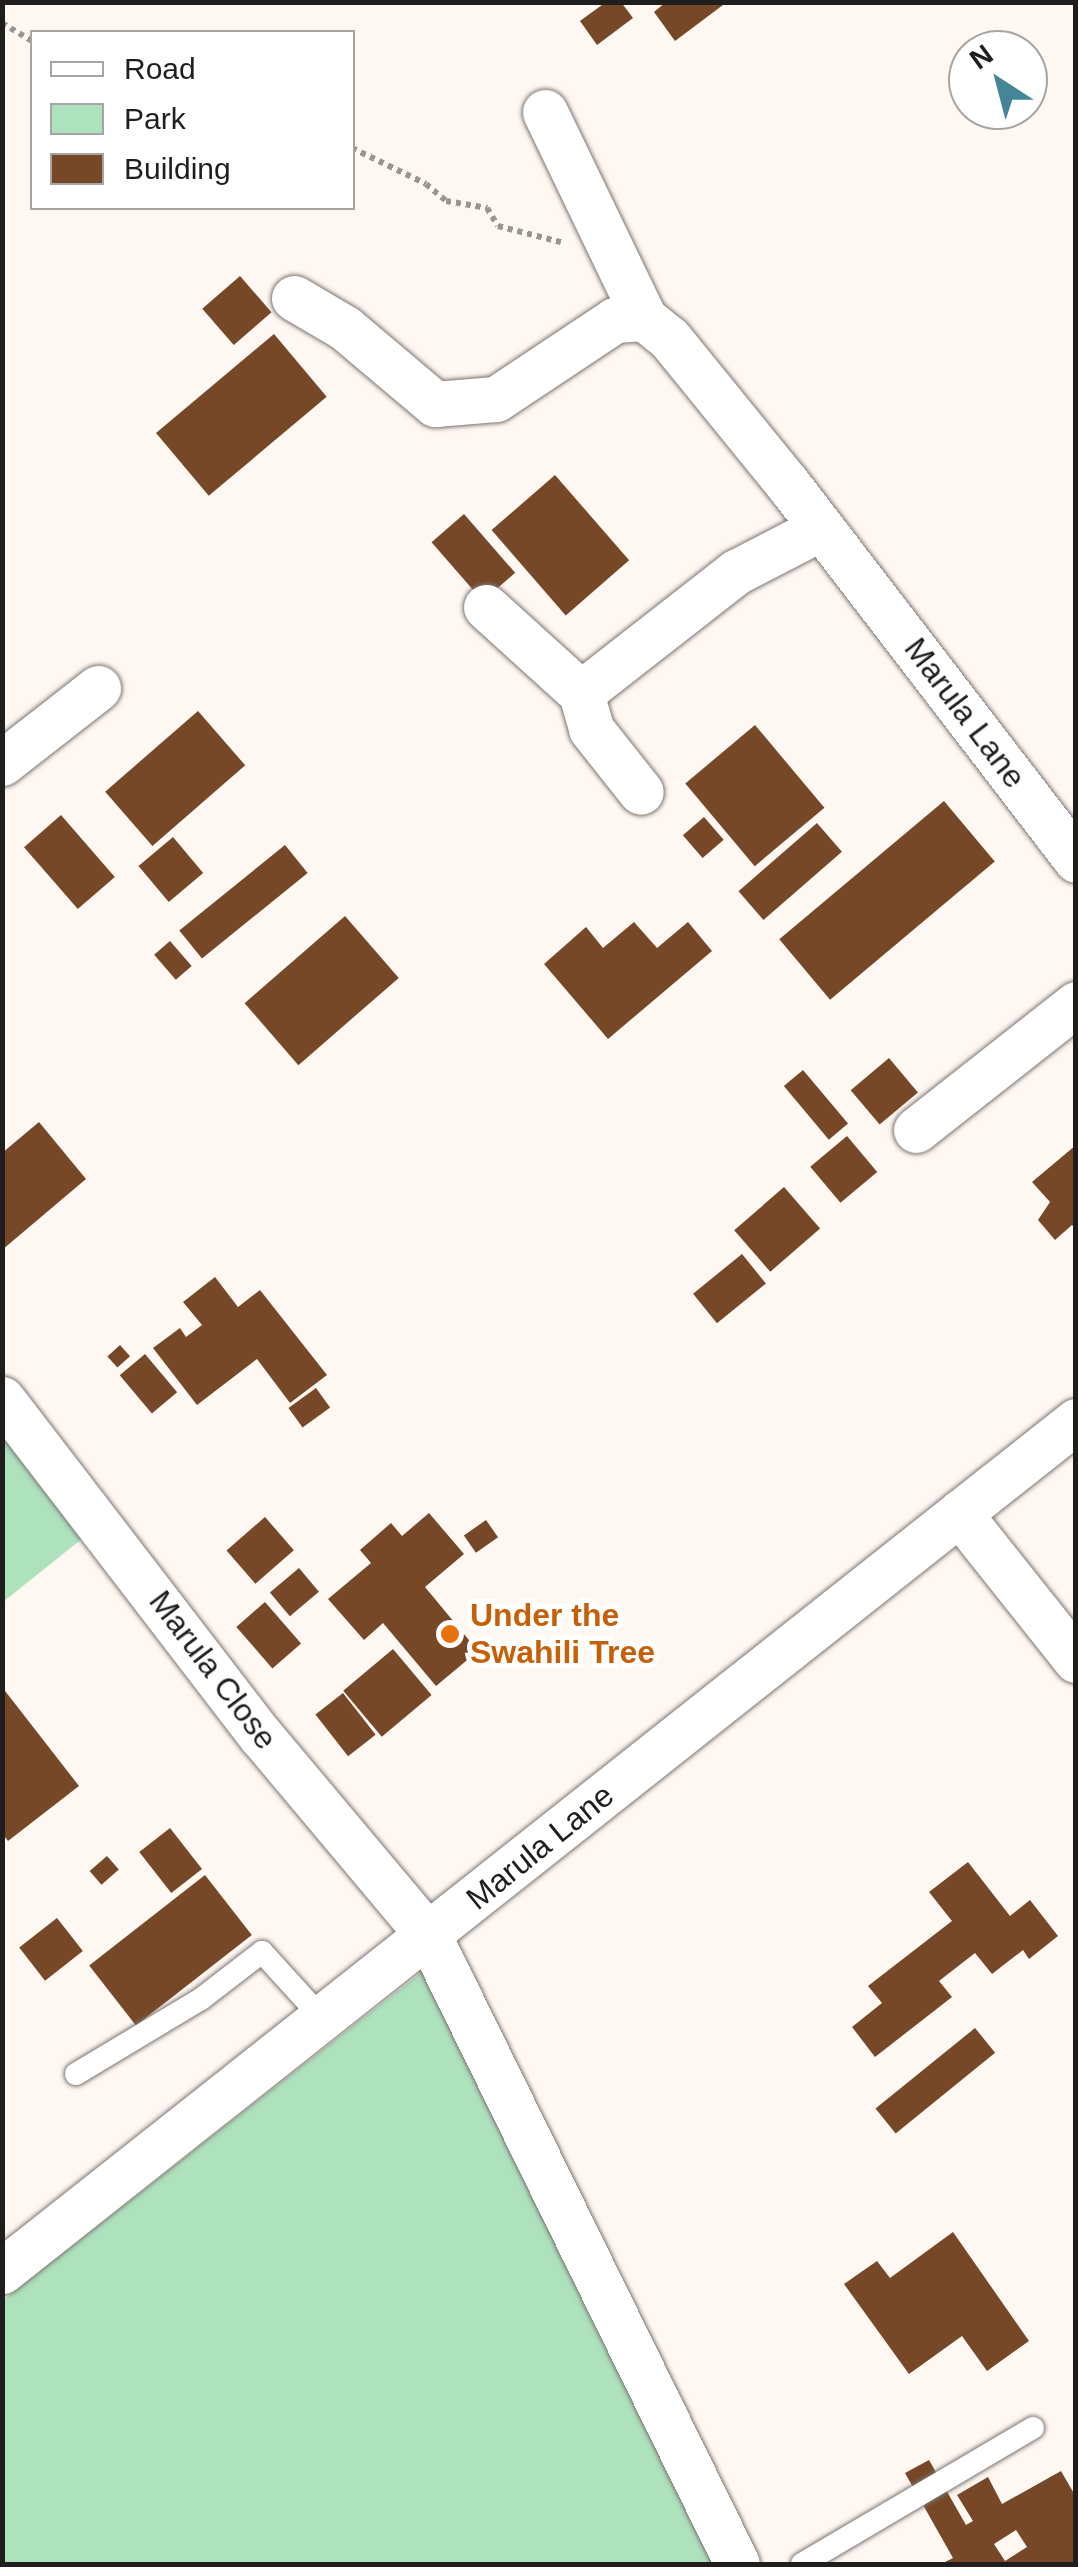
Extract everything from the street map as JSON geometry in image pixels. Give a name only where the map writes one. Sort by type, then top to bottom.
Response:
[{"type":"street","points":[[294,298],[345,328],[435,404],[496,399],[615,320],[644,318],[546,112]]},
{"type":"street","name":"Marula Lane","points":[[644,318],[669,338],[854,567],[1076,860]]},
{"type":"street","points":[[581,693],[736,572],[821,528]]},
{"type":"street","points":[[486,607],[534,627],[581,693],[591,729],[641,792]]},
{"type":"street","points":[[2,763],[98,688]]},
{"type":"street","points":[[916,1130],[1076,1004]]},
{"type":"street","name":"Marula Close","points":[[2,1400],[261,1736],[429,1936],[737,2564]]},
{"type":"street","name":"Marula Lane","points":[[2,2271],[1076,1421]]},
{"type":"street","points":[[959,1513],[1076,1660]]},
{"type":"lane","points":[[76,2074],[201,1999],[262,1952],[323,2019]]},
{"type":"lane","points":[[802,2564],[1033,2428]]},
{"type":"path","points":[[2,23],[30,40]]},
{"type":"path","points":[[355,150],[446,202],[487,208],[498,226],[565,243]]},
{"type":"green space","points":[[2,1428],[88,1534],[3,1602],[2,1602]]},
{"type":"green space","points":[[441,1957],[754,2564],[3,2564],[3,2300]]},
{"type":"building","points":[[606,2],[621,2],[633,18],[597,45],[580,21]]},
{"type":"building","points":[[666,2],[727,2],[675,41],[654,12]]},
{"type":"building","points":[[240,276],[271,312],[234,345],[202,309]]},
{"type":"building","points":[[274,334],[327,397],[209,496],[156,433]]},
{"type":"building","points":[[555,475],[629,560],[566,615],[492,530]]},
{"type":"building","points":[[464,514],[515,573],[483,601],[432,542]]},
{"type":"building","points":[[198,711],[245,765],[152,846],[105,792]]},
{"type":"building","points":[[755,725],[824,808],[755,866],[685,783]]},
{"type":"building","points":[[944,801],[995,862],[830,1000],[779,939]]},
{"type":"building","points":[[61,815],[115,877],[78,909],[24,847]]},
{"type":"building","points":[[704,817],[724,840],[703,858],[683,835]]},
{"type":"building","points":[[817,823],[842,852],[763,920],[739,891]]},
{"type":"building","points":[[173,837],[203,873],[169,902],[139,866]]},
{"type":"building","points":[[285,845],[308,873],[202,959],[179,931]]},
{"type":"building","points":[[345,916],[399,978],[298,1065],[245,1003]]},
{"type":"building","points":[[634,922],[657,948],[688,922],[712,951],[608,1039],[544,964],[586,927],[603,948]]},
{"type":"building","points":[[170,941],[192,966],[176,980],[154,955]]},
{"type":"building","points":[[889,1058],[918,1092],[880,1125],[851,1090]]},
{"type":"building","points":[[803,1070],[848,1124],[829,1140],[784,1086]]},
{"type":"building","points":[[39,1122],[86,1179],[2,1250],[2,1153]]},
{"type":"building","points":[[847,1136],[877,1172],[840,1203],[810,1167]]},
{"type":"building","points":[[1076,1145],[1076,1229],[1072,1225],[1055,1240],[1038,1220],[1050,1202],[1032,1182]]},
{"type":"building","points":[[784,1187],[820,1229],[770,1272],[734,1230]]},
{"type":"building","points":[[742,1254],[766,1284],[717,1323],[693,1294]]},
{"type":"building","points":[[215,1277],[238,1307],[260,1290],[327,1375],[290,1403],[257,1359],[197,1405],[153,1348],[180,1328],[186,1337],[202,1325],[183,1302]]},
{"type":"building","points":[[120,1345],[130,1356],[117,1368],[107,1356]]},
{"type":"building","points":[[145,1354],[177,1392],[152,1414],[120,1375]]},
{"type":"building","points":[[316,1388],[330,1407],[303,1427],[288,1408]]},
{"type":"building","points":[[429,1513],[464,1554],[425,1587],[478,1651],[436,1686],[383,1623],[364,1640],[328,1599],[371,1563],[360,1550],[391,1523],[402,1536]]},
{"type":"building","points":[[265,1517],[294,1550],[255,1584],[227,1550]]},
{"type":"building","points":[[486,1520],[498,1537],[476,1553],[464,1535]]},
{"type":"building","points":[[299,1568],[319,1592],[290,1616],[270,1592]]},
{"type":"building","points":[[265,1602],[301,1644],[272,1668],[236,1627]]},
{"type":"building","points":[[393,1649],[432,1695],[382,1737],[343,1691]]},
{"type":"building","points":[[2,1687],[79,1786],[8,1841],[2,1833]]},
{"type":"building","points":[[343,1693],[376,1735],[348,1756],[315,1715]]},
{"type":"building","points":[[170,1828],[202,1869],[171,1893],[139,1852]]},
{"type":"building","points":[[107,1856],[119,1870],[101,1885],[90,1871]]},
{"type":"building","points":[[968,1862],[1010,1916],[1030,1900],[1058,1936],[1029,1959],[1023,1950],[992,1974],[975,1953],[939,1981],[952,1997],[875,2057],[852,2027],[882,2003],[868,1986],[952,1921],[929,1892]]},
{"type":"building","points":[[205,1875],[252,1935],[136,2025],[89,1966]]},
{"type":"building","points":[[57,1918],[83,1951],[45,1981],[19,1948]]},
{"type":"building","points":[[975,2028],[995,2053],[896,2133],[876,2109]]},
{"type":"building","points":[[953,2232],[1029,2341],[987,2371],[962,2336],[909,2374],[844,2284],[877,2261],[890,2278]]},
{"type":"building","points":[[929,2460],[966,2525],[973,2521],[957,2495],[988,2477],[1002,2504],[1061,2471],[1076,2497],[1076,2564],[941,2564],[953,2558],[905,2473]],"holes":[[[1016,2530],[1027,2547],[1005,2561],[994,2544]]]},
{"type":"place","name":"Under the Swahili Tree","points":[[450,1634]]}]
